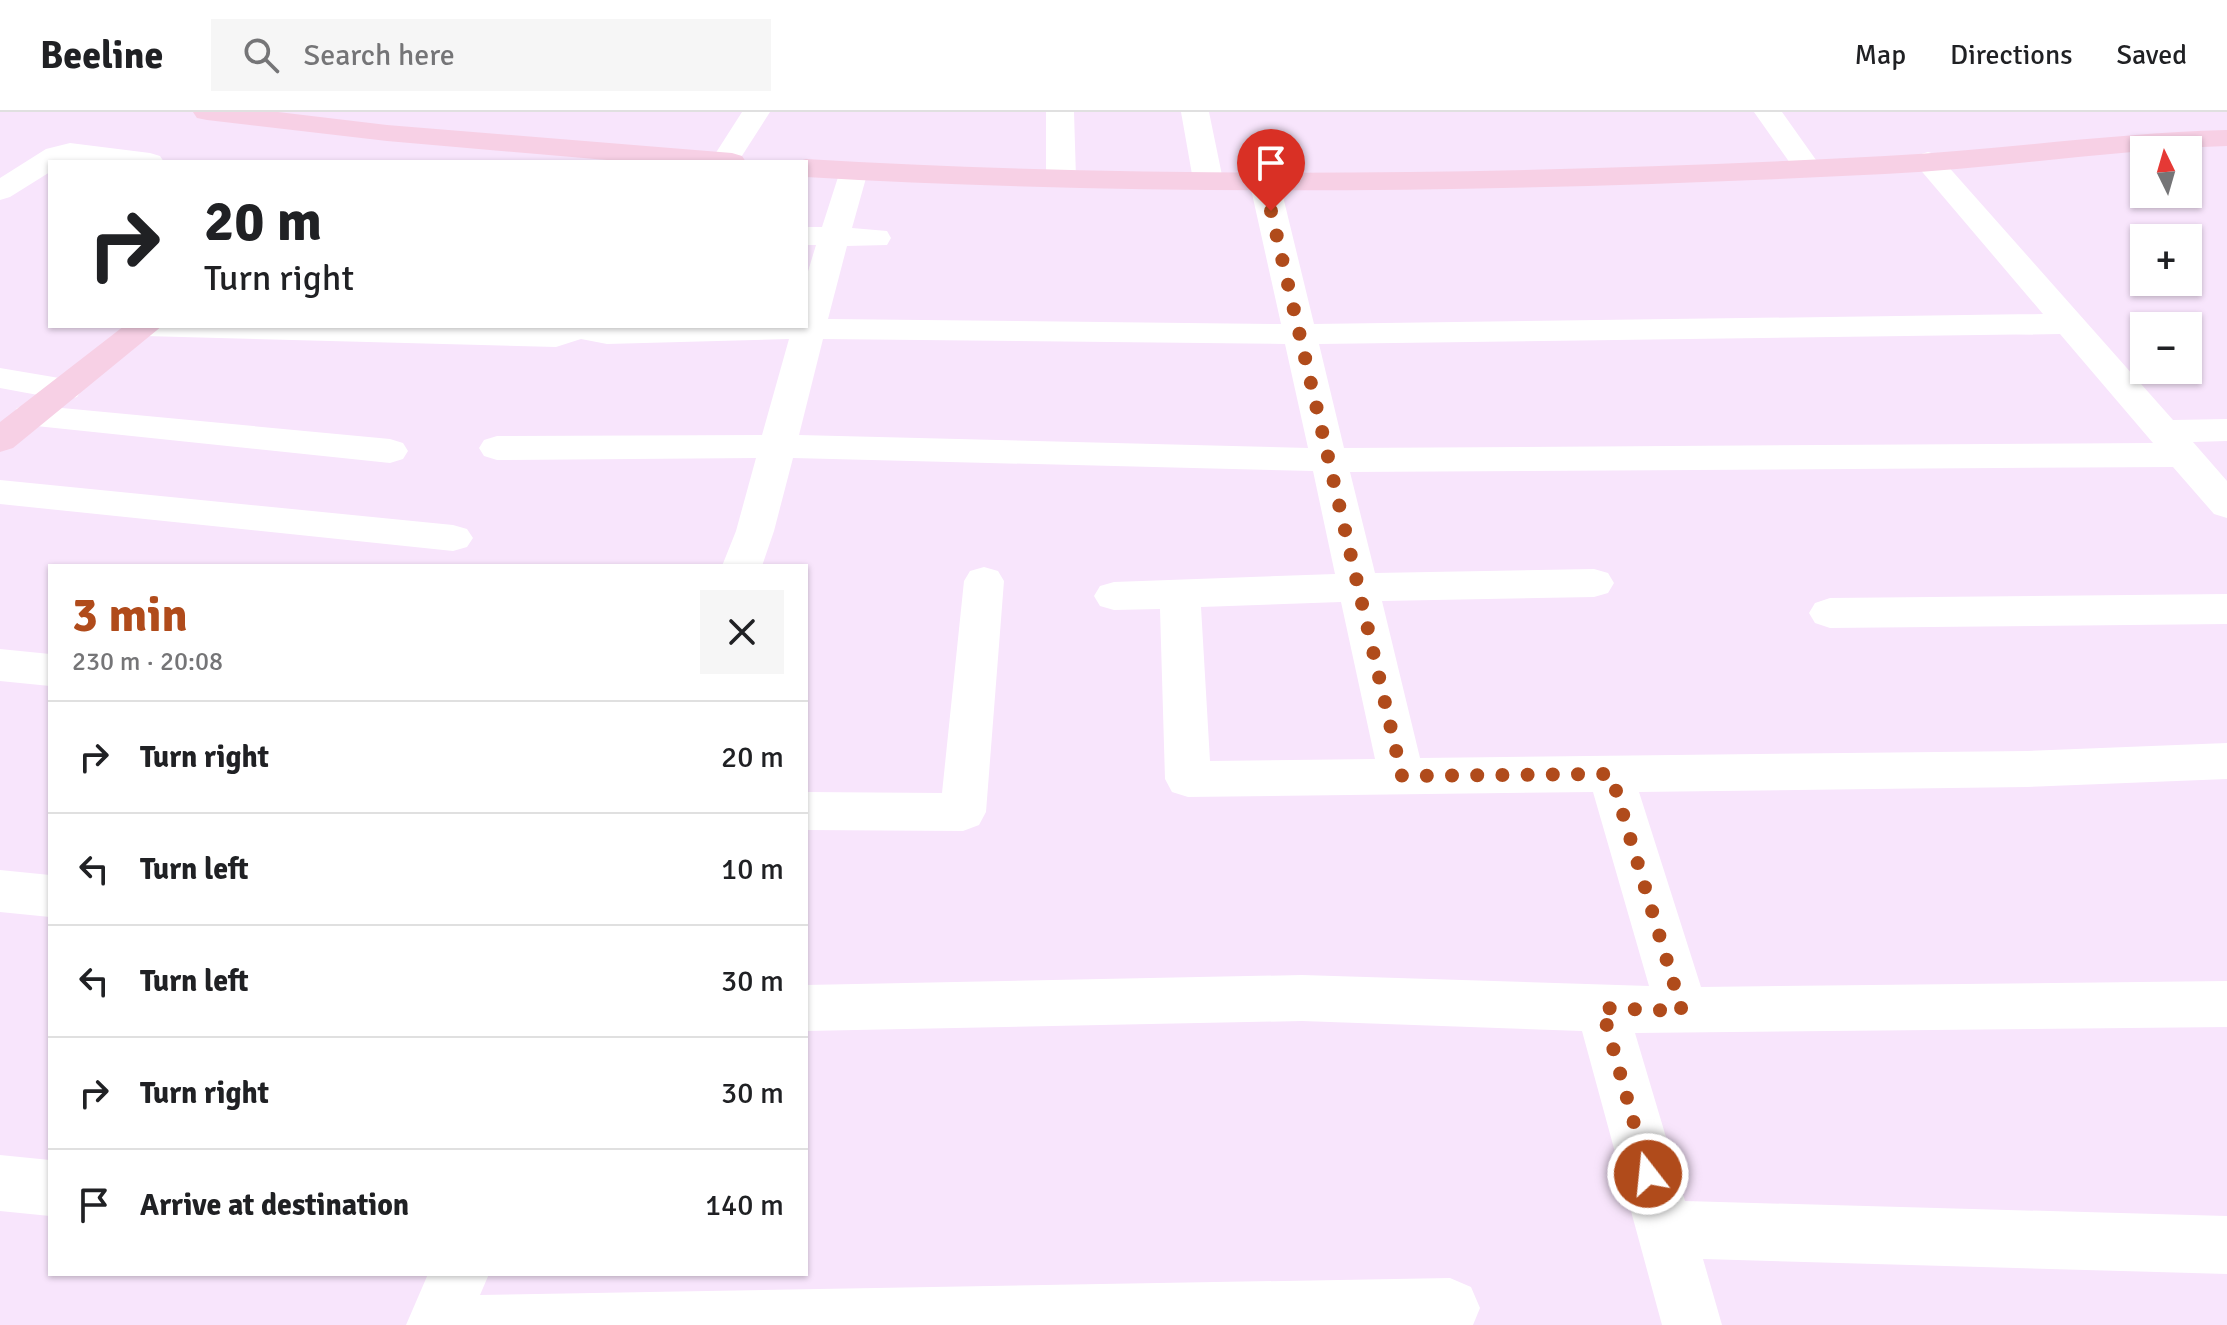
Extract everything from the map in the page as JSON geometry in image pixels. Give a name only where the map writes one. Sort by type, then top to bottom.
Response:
[{"type":"street","points":[[207,112],[387,133],[712,160]]},
{"type":"street","points":[[363,152],[419,112]]},
{"type":"street","points":[[725,160],[756,112]]},
{"type":"street","points":[[1060,112],[1061,178]]},
{"type":"street","points":[[1195,112],[1208,180]]},
{"type":"street","points":[[1768,112],[1807,167]]},
{"type":"street","points":[[808,168],[1208,180],[1725,172],[2027,154],[2150,139],[2227,138]]},
{"type":"street","points":[[48,160],[70,152],[134,160]]},
{"type":"street","points":[[0,191],[48,160]]},
{"type":"street","points":[[1928,161],[2227,505]]},
{"type":"street","points":[[743,564],[779,446],[823,274],[821,237],[854,171]]},
{"type":"street","points":[[1264,180],[1402,776]]},
{"type":"street","points":[[821,237],[876,238]]},
{"type":"street","points":[[220,328],[556,337],[578,329],[607,334],[809,329],[1299,334],[2070,324]]},
{"type":"street","points":[[0,440],[142,328]]},
{"type":"street","points":[[0,378],[65,389]]},
{"type":"street","points":[[30,416],[390,451]]},
{"type":"street","points":[[497,448],[779,446],[1328,460],[2174,444],[2227,430]]},
{"type":"street","points":[[0,492],[453,538]]},
{"type":"street","points":[[808,811],[963,812],[984,581]]},
{"type":"street","points":[[1114,596],[1357,587],[1594,583]]},
{"type":"street","points":[[1180,592],[1188,779],[2027,769],[2227,761]]},
{"type":"street","points":[[1830,613],[2227,609]]},
{"type":"street","points":[[0,665],[48,670]]},
{"type":"street","points":[[1611,774],[1682,1011]]},
{"type":"street","points":[[0,891],[48,896]]},
{"type":"street","points":[[808,1008],[1302,998],[1682,1011],[2227,1004]]},
{"type":"street","points":[[1602,1008],[1692,1325]]},
{"type":"street","points":[[0,1183],[48,1188]]},
{"type":"street","points":[[1664,1229],[2227,1245]]},
{"type":"street","points":[[436,1325],[458,1276]]},
{"type":"street","points":[[471,1325],[1450,1308]]},
{"type":"route","points":[[1271,211],[1402,776],[1611,774],[1682,1011],[1602,1008],[1648,1174]]}]
